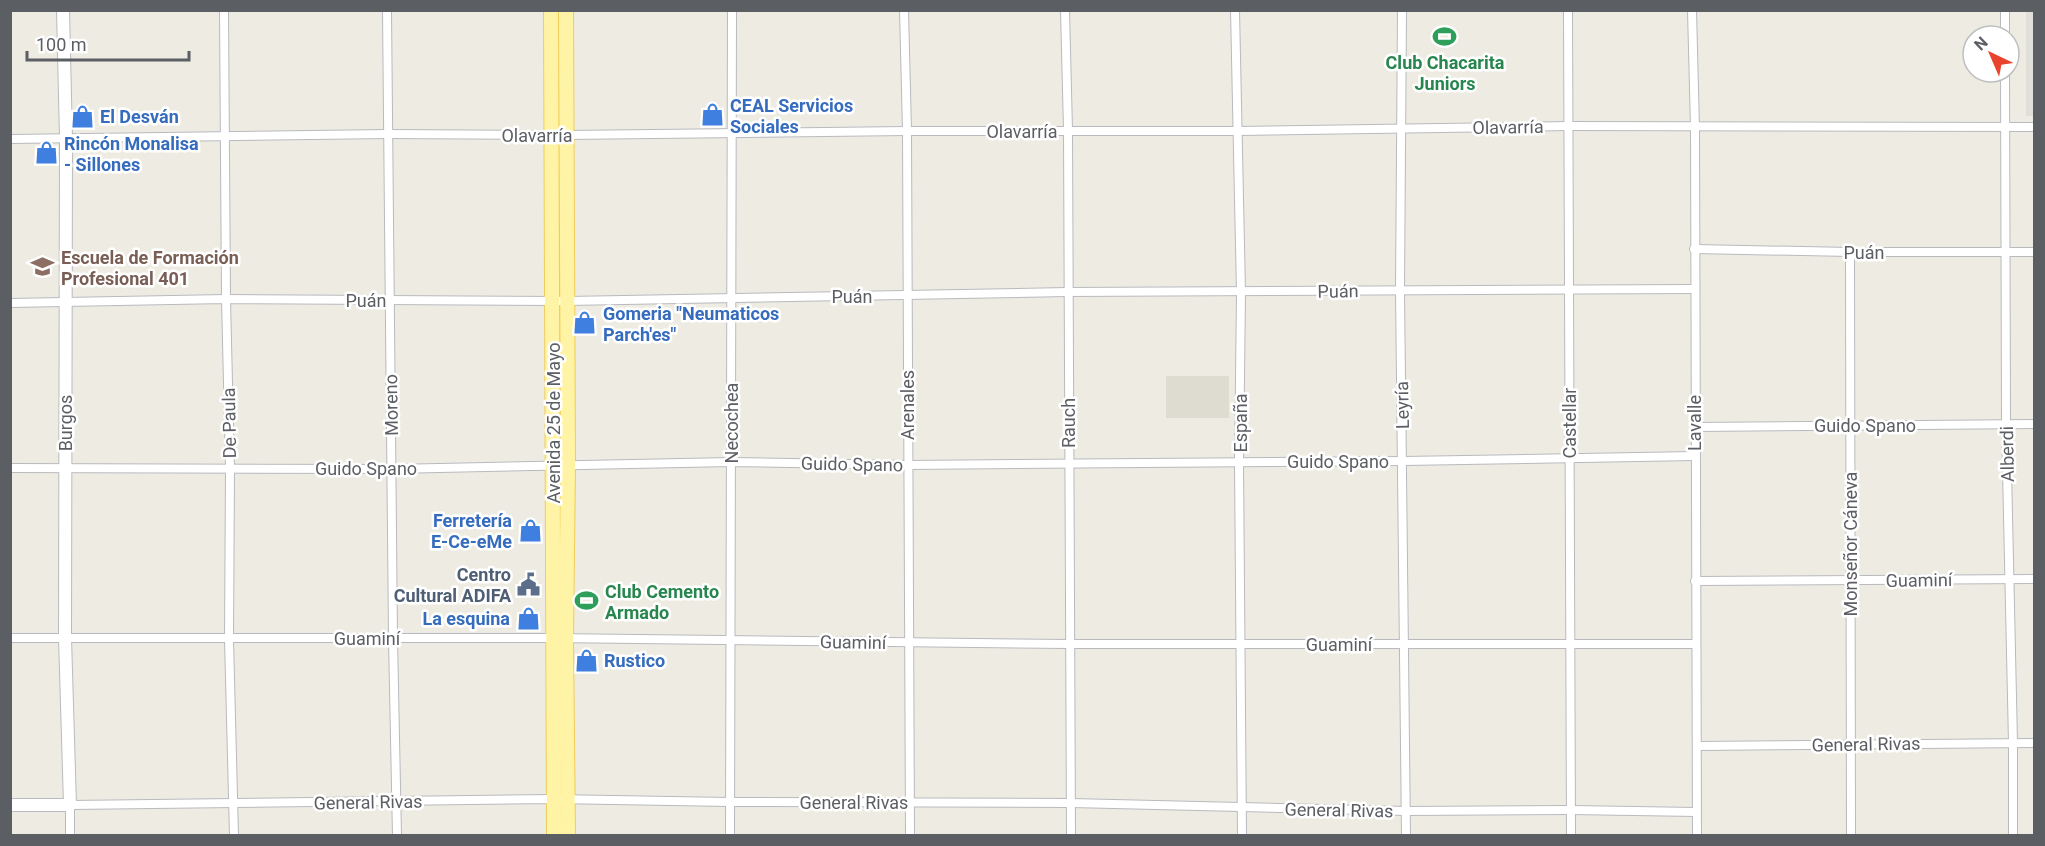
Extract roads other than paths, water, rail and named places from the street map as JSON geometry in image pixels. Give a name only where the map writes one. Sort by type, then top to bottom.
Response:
[{"type":"main road","name":"Burgos","points":[[63,10],[66,139],[65,638],[70,805]]},
{"type":"main road","name":"Avenida 25 de Mayo","points":[[551,10],[567,301],[568,465],[559,638]]},
{"type":"main road","name":"Avenida 25 de Mayo","points":[[566,10],[552,301],[553,465],[559,638],[561,800],[568,836]]},
{"type":"main road","name":"Avenida 25 de Mayo","points":[[554,836],[561,800]]},
{"type":"main road","name":"General Rivas","points":[[10,805],[70,805]]},
{"type":"street","name":"De Paula","points":[[224,10],[230,468],[228,639],[234,836]]},
{"type":"street","name":"Moreno","points":[[387,10],[397,836]]},
{"type":"street","name":"Necochea","points":[[730,836],[732,10]]},
{"type":"street","name":"Arenales","points":[[904,10],[907,131],[909,836]]},
{"type":"street","name":"Rauch","points":[[1065,10],[1068,130],[1071,836]]},
{"type":"street","name":"España","points":[[1235,10],[1241,293],[1239,462],[1242,836]]},
{"type":"street","name":"Leyría","points":[[1402,10],[1400,290],[1406,836]]},
{"type":"street","name":"Castellar","points":[[1568,10],[1571,836]]},
{"type":"street","name":"Lavalle","points":[[1692,10],[1695,128],[1694,456],[1697,836]]},
{"type":"street","name":"Alberdi","points":[[2005,84],[2006,424],[2013,836]]},
{"type":"street","name":"Olavarría","points":[[10,139],[388,134],[1237,131],[1569,126],[2034,127]]},
{"type":"street","name":"Puán","points":[[1694,249],[2034,252]]},
{"type":"street","name":"Monseñor Cáneva","points":[[1850,252],[1851,836]]},
{"type":"street","name":"Puán","points":[[10,303],[226,299],[567,301],[1067,292],[1241,293],[1694,289]]},
{"type":"street","name":"Guido Spano","points":[[1695,427],[2034,424]]},
{"type":"street","name":"Guido Spano","points":[[10,468],[392,468],[731,462],[907,465],[1694,456]]},
{"type":"street","name":"Guaminí","points":[[1695,580],[2034,579]]},
{"type":"street","name":"Guaminí","points":[[10,638],[559,638],[1069,644],[1695,644]]},
{"type":"street","name":"General Rivas","points":[[1697,746],[2034,743]]},
{"type":"street","name":"General Rivas","points":[[70,805],[561,800],[1071,803],[1406,811],[1696,812]]},
{"type":"street","name":"Burgos","points":[[70,805],[70,836]]},
{"type":"place","name":"Club Chacarita Juniors","points":[[1445,36]]},
{"type":"place","name":"CEAL Servicios Sociales","points":[[712,115]]},
{"type":"place","name":"El Desván","points":[[82,116]]},
{"type":"place","name":"Rincón Monalisa - Sillones","points":[[46,153]]},
{"type":"place","name":"Escuela de Formación Profesional 401","points":[[43,267]]},
{"type":"place","name":"Gomeria \"Neumaticos Parch'es\"","points":[[585,323]]},
{"type":"place","name":"Ferretería E-Ce-eMe","points":[[530,530]]},
{"type":"place","name":"Centro Cultural ADIFA","points":[[529,584]]},
{"type":"place","name":"Club Cemento Armado","points":[[587,601]]},
{"type":"place","name":"La esquina","points":[[528,618]]},
{"type":"place","name":"Rustico","points":[[586,660]]}]
